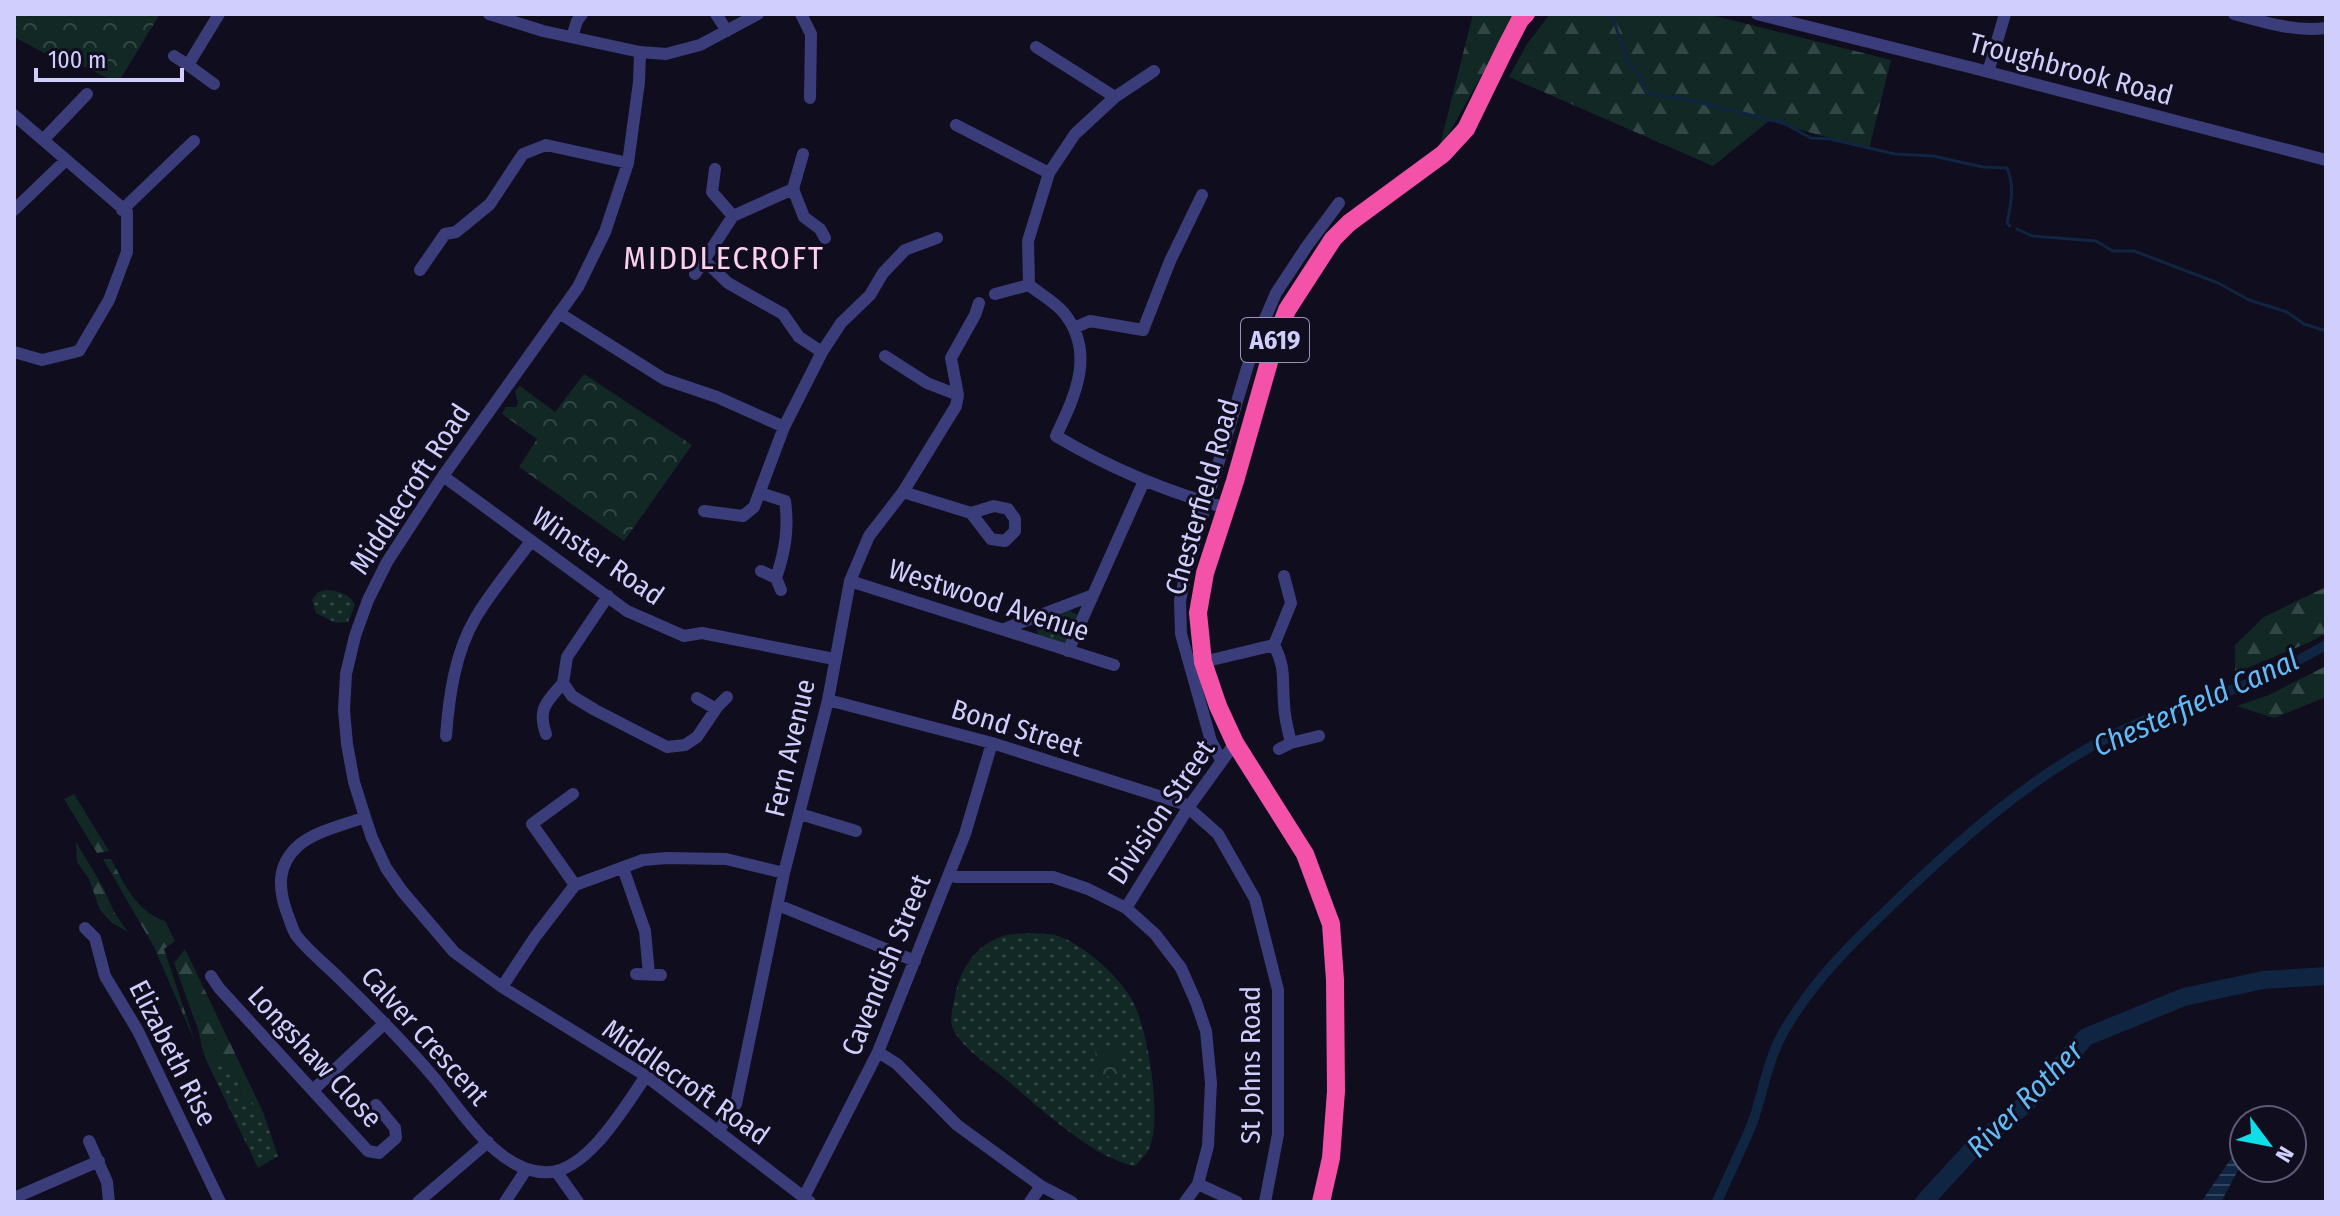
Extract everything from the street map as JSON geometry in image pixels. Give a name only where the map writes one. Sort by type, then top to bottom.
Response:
[{"type":"highway","name":"Chesterfield Road","points":[[1321,1202],[1331,1158],[1336,1091],[1331,924],[1305,854],[1235,743],[1218,706],[1203,662],[1198,613],[1205,573],[1287,310],[1333,239],[1349,223],[1443,154],[1466,129],[1520,20],[1526,14]]},
{"type":"street","points":[[188,65],[219,14]]},
{"type":"street","points":[[489,14],[572,37],[640,52],[666,54],[700,45],[758,14]]},
{"type":"street","points":[[572,37],[582,14]]},
{"type":"street","points":[[716,14],[727,31]]},
{"type":"street","points":[[801,14],[811,34],[810,98]]},
{"type":"street","name":"Troughbrook Road","points":[[1757,14],[2325,156]]},
{"type":"street","points":[[1988,72],[2005,14]]},
{"type":"street","points":[[2234,14],[2277,26],[2312,30],[2326,28]]},
{"type":"street","points":[[1036,47],[1115,97]]},
{"type":"street","name":"Middlecroft Road","points":[[640,52],[628,163],[605,232],[578,287],[443,476],[387,562],[368,600],[346,674],[344,710],[347,744],[365,817],[386,868],[454,952],[502,987],[646,1076],[807,1200]]},
{"type":"street","points":[[174,56],[214,84]]},
{"type":"street","points":[[1029,285],[1028,241],[1049,173],[1075,134],[1115,97],[1154,71]]},
{"type":"street","points":[[43,140],[87,94]]},
{"type":"street","points":[[14,115],[124,211],[127,252],[109,300],[79,351],[42,360],[14,352]]},
{"type":"street","points":[[956,125],[1049,173]]},
{"type":"street","points":[[124,211],[194,141]]},
{"type":"street","points":[[420,270],[445,234],[456,232],[490,204],[523,154],[546,145],[628,163]]},
{"type":"street","points":[[803,154],[793,189],[804,217],[820,229],[825,238]]},
{"type":"street","points":[[14,210],[66,160]]},
{"type":"street","points":[[715,169],[712,192],[733,216]]},
{"type":"street","points":[[695,274],[733,216],[793,189]]},
{"type":"street","points":[[1141,345],[1143,330],[1170,261],[1202,195]]},
{"type":"street","name":"Chesterfield Road","points":[[1221,760],[1211,741],[1181,634],[1180,601],[1187,567],[1255,342],[1276,293],[1339,203]]},
{"type":"street","points":[[704,511],[743,516],[754,507],[784,427],[822,352],[841,323],[870,295],[883,273],[905,250],[937,238]]},
{"type":"street","points":[[704,260],[728,283],[783,314],[799,337],[822,352]]},
{"type":"street","points":[[1029,285],[1062,310],[1074,328],[1081,354],[1077,391],[1056,436],[1099,461],[1144,481],[1227,508]]},
{"type":"street","points":[[995,294],[1029,285]]},
{"type":"street","points":[[958,395],[951,358],[979,303]]},
{"type":"street","points":[[559,313],[664,379],[717,397],[784,427]]},
{"type":"street","points":[[1074,328],[1090,321],[1143,330]]},
{"type":"street","points":[[885,356],[927,383],[958,395]]},
{"type":"street","name":"Fern Avenue","points":[[718,1132],[736,1104],[784,873],[828,700],[850,581],[869,536],[903,492],[956,406],[958,395]]},
{"type":"street","name":"Winster Road","points":[[443,476],[639,618],[684,636],[702,633],[834,659]]},
{"type":"street","points":[[1068,651],[1144,481]]},
{"type":"street","points":[[903,492],[971,513]]},
{"type":"street","points":[[760,493],[785,501],[788,523],[778,584],[761,571]]},
{"type":"street","points":[[446,736],[448,705],[465,640],[476,617],[531,541]]},
{"type":"street","name":"Westwood Avenue","points":[[850,581],[1114,665]]},
{"type":"street","points":[[1272,589],[1286,581],[1291,603],[1274,645]]},
{"type":"street","points":[[1004,629],[1093,595]]},
{"type":"street","points":[[546,734],[541,711],[563,683],[567,657],[608,596]]},
{"type":"street","points":[[1203,662],[1274,645]]},
{"type":"street","points":[[1274,645],[1280,656],[1285,683],[1285,746],[1319,736]]},
{"type":"street","points":[[563,683],[572,696],[667,747],[685,745],[697,737],[727,697]]},
{"type":"street","points":[[697,698],[716,709]]},
{"type":"street","name":"Bond Street","points":[[828,700],[992,743],[1184,804],[1188,808]]},
{"type":"street","name":"Cavendish Street","points":[[807,1200],[878,1052],[915,961],[965,834],[992,743]]},
{"type":"street","name":"Division Street","points":[[1126,908],[1188,808],[1235,743]]},
{"type":"street","points":[[573,794],[532,824],[575,885]]},
{"type":"street","name":"St Johns Road","points":[[1188,808],[1218,834],[1255,899],[1278,990],[1278,1134],[1265,1202]]},
{"type":"street","points":[[800,814],[856,831]]},
{"type":"street","name":"Calver Crescent","points":[[365,817],[299,845],[282,868],[281,897],[295,933],[417,1057],[488,1142],[514,1165],[526,1170]]},
{"type":"street","points":[[502,987],[575,885],[643,860],[667,858],[726,859],[784,873]]},
{"type":"street","points":[[623,868],[645,931],[649,974]]},
{"type":"street","points":[[949,875],[1053,877],[1088,889],[1126,908],[1155,934],[1181,968],[1206,1031],[1211,1083],[1208,1146],[1198,1184],[1185,1202]]},
{"type":"street","points":[[778,905],[915,961]]},
{"type":"street","name":"Elizabeth Rise","points":[[85,928],[95,938],[105,976],[138,1031],[220,1202]]},
{"type":"street","name":"Longshaw Close","points":[[211,976],[368,1151],[379,1153],[396,1138],[395,1128],[376,1105]]},
{"type":"street","points":[[313,1090],[385,1023]]},
{"type":"street","points":[[878,1052],[897,1064],[957,1125],[1041,1186],[1072,1202]]},
{"type":"street","points":[[505,1202],[526,1170],[552,1173],[577,1162],[599,1142],[646,1076]]},
{"type":"street","points":[[89,1141],[107,1182],[109,1202]]},
{"type":"street","points":[[418,1202],[488,1142]]},
{"type":"street","points":[[14,1198],[99,1161]]},
{"type":"street","points":[[556,1171],[578,1202]]},
{"type":"street","points":[[1198,1184],[1237,1202]]},
{"type":"street","points":[[1030,1202],[1041,1186]]},
{"type":"green space","points":[[14,14],[160,14],[118,83],[54,52],[52,57],[14,37]]},
{"type":"green space","points":[[1473,14],[1520,14],[1507,30],[1438,153]]},
{"type":"green space","points":[[1550,14],[1707,14],[1891,60],[1869,149],[1769,121],[1713,166],[1509,77],[1527,44]]},
{"type":"green space","points":[[584,374],[692,445],[624,541],[519,467],[537,439],[502,414],[506,407],[516,407],[515,391],[520,386],[555,412]]},
{"type":"green space","points":[[2326,587],[2326,633],[2235,673],[2235,645],[2264,617]]},
{"type":"green space","points":[[327,590],[343,594],[353,601],[355,605],[348,622],[336,623],[316,613],[312,600],[318,592]]},
{"type":"green space","points":[[1068,609],[1077,615],[1068,641],[1062,644],[1039,637],[1036,627]]},
{"type":"green space","points":[[2326,666],[2326,697],[2274,718],[2237,706],[2269,695]]},
{"type":"green space","points":[[74,794],[109,851],[97,853],[64,799]]},
{"type":"green space","points":[[76,842],[128,932],[112,923],[100,910],[89,879],[77,862]]},
{"type":"green space","points":[[103,859],[111,859],[146,911],[165,921],[175,941],[164,949],[195,1042],[154,947]]},
{"type":"green space","points":[[1033,933],[1068,940],[1100,962],[1119,981],[1138,1013],[1152,1073],[1154,1115],[1150,1146],[1135,1166],[1118,1161],[1083,1142],[976,1056],[952,1027],[953,1005],[969,961],[992,940],[1006,935]]},
{"type":"green space","points":[[185,949],[263,1112],[241,1096],[239,1081],[229,1066],[207,1062],[174,963]]},
{"type":"green space","points":[[1119,1044],[1123,1079],[1098,1075],[1095,1050]]},
{"type":"green space","points":[[207,1062],[229,1065],[239,1081],[241,1096],[263,1112],[278,1156],[258,1168]]},
{"type":"water","points":[[2228,1163],[2228,1184],[2231,1184],[2221,1202],[2201,1202]]},
{"type":"waterway","points":[[1609,14],[1628,63],[1640,74],[1646,91],[1765,120],[1778,120],[1811,138],[1830,139],[1895,154],[1933,156],[1983,167],[2007,168],[2012,188],[2007,223],[2010,226]]},
{"type":"waterway","points":[[2017,229],[2032,236],[2096,241],[2113,251],[2134,251],[2218,283],[2249,300],[2287,312],[2304,324],[2326,331]]},
{"type":"waterway","name":"Chesterfield Canal","points":[[1717,1202],[1752,1124],[1778,1044],[1795,1014],[1835,962],[1922,876],[2002,807],[2088,748],[2151,718],[2260,679],[2326,645]]},
{"type":"waterway","name":"River Rother","points":[[1924,1202],[1977,1144],[2028,1102],[2086,1037],[2184,997],[2263,980],[2326,976]]},
{"type":"district","name":"MIDDLECROFT","points":[[724,258]]}]
